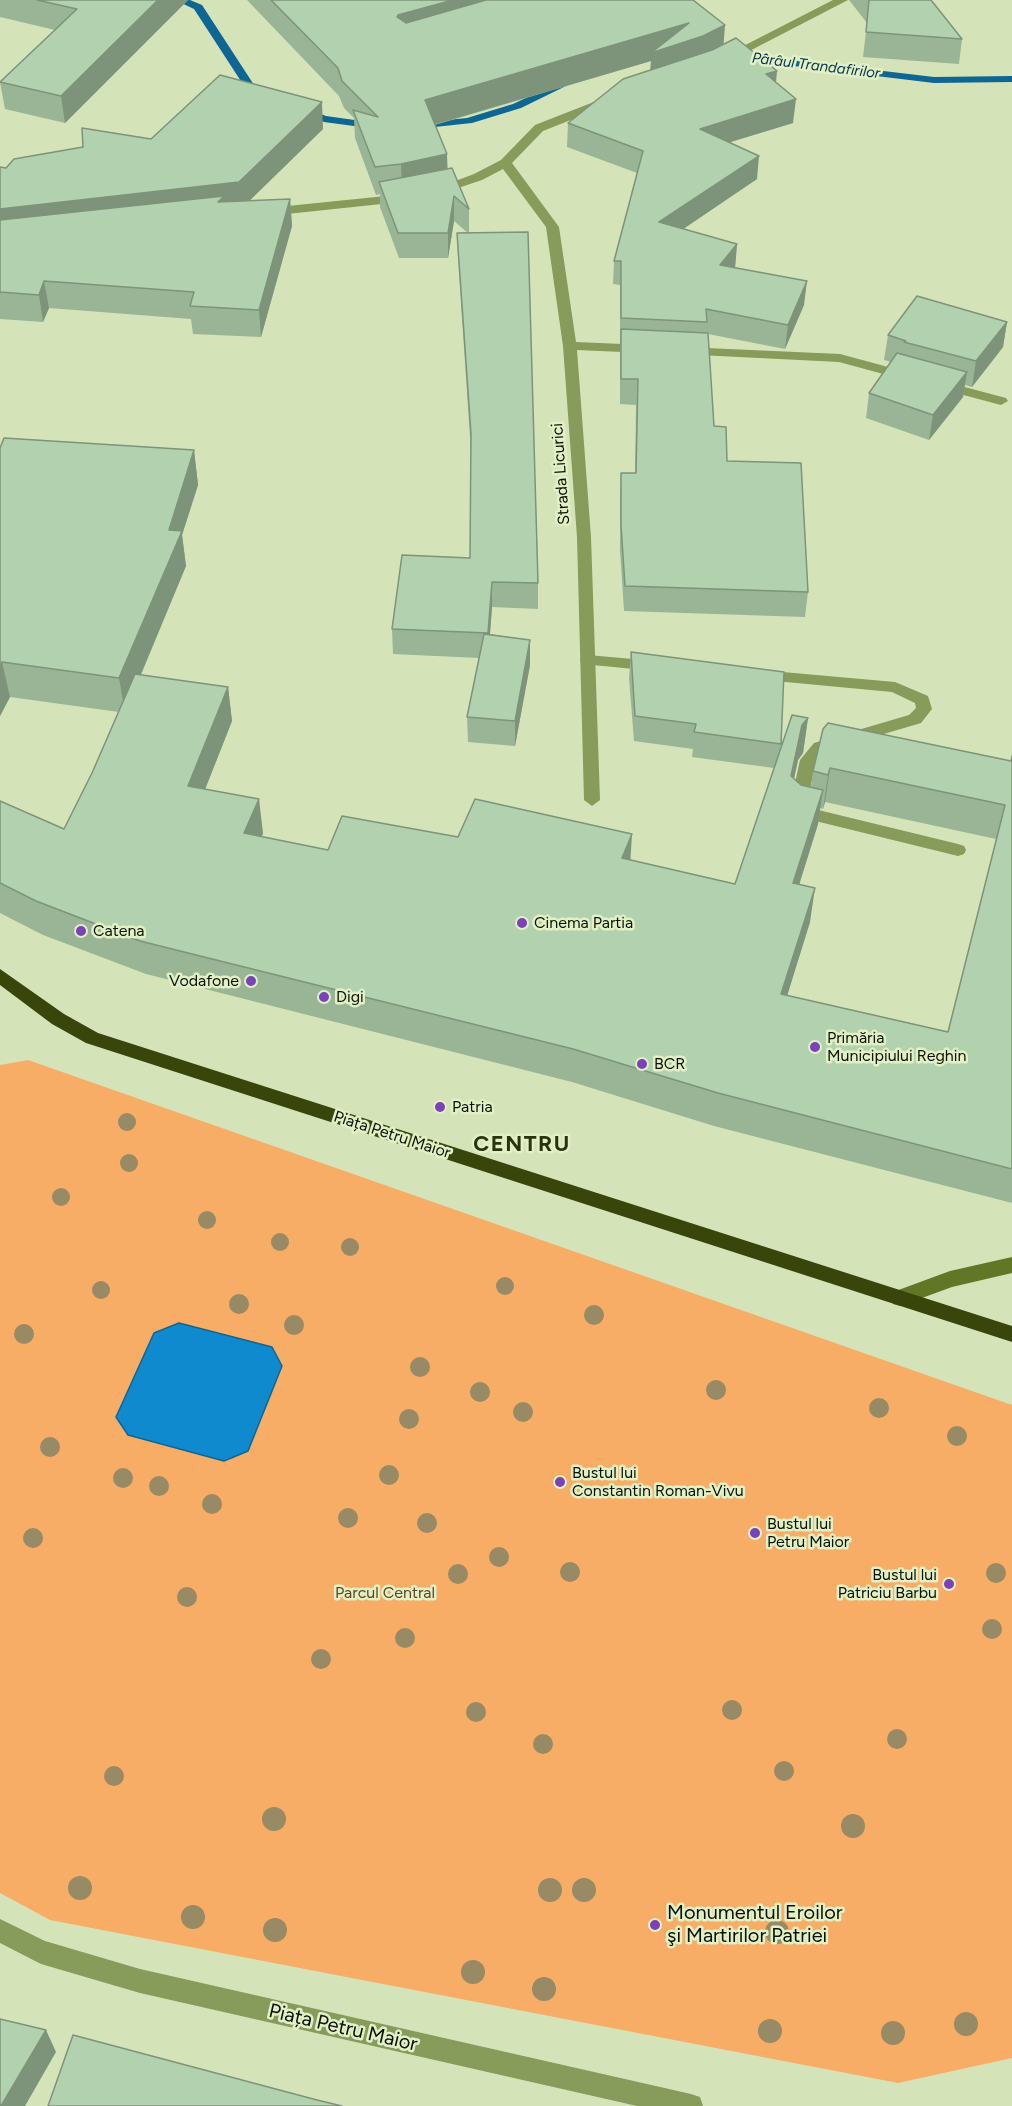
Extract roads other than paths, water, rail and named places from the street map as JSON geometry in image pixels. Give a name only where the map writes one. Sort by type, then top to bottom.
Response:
[{"type":"highway","name":"Piața Petru Maior","points":[[0,976],[58,1019],[92,1038],[1012,1334]]},
{"type":"street","points":[[716,63],[842,0]]},
{"type":"street","points":[[249,214],[402,198],[455,186],[505,163],[538,128],[619,96]]},
{"type":"street","name":"Strada Licurici","points":[[505,163],[552,226],[570,346],[584,537],[592,800]]},
{"type":"street","points":[[570,346],[840,358],[1000,402]]},
{"type":"street","points":[[588,660],[671,667]]},
{"type":"street","points":[[742,674],[895,687],[922,700],[924,709],[915,719],[820,747],[808,760],[797,811],[958,850]]},
{"type":"street","points":[[900,1298],[950,1279],[1012,1264]]},
{"type":"street","name":"Piața Petru Maior","points":[[0,1931],[41,1952],[140,1981],[691,2106]]},
{"type":"water","points":[[179,1323],[272,1347],[282,1366],[248,1451],[224,1461],[128,1435],[116,1417],[154,1333]]},
{"type":"waterway","name":"Pârâul Trandafirilor","points":[[180,0],[198,7],[252,90],[264,95]]},
{"type":"waterway","name":"Pârâul Trandafirilor","points":[[740,57],[934,80],[1012,79]]},
{"type":"waterway","name":"Pârâul Trandafirilor","points":[[416,126],[468,121],[517,106],[566,83]]},
{"type":"waterway","name":"Pârâul Trandafirilor","points":[[302,110],[324,119],[376,126]]},
{"type":"place","name":"Cinema Partia","points":[[522,923]]},
{"type":"place","name":"Catena","points":[[81,931]]},
{"type":"place","name":"Vodafone","points":[[251,981]]},
{"type":"place","name":"Digi","points":[[324,997]]},
{"type":"place","name":"Primăria Municipiului Reghin","points":[[815,1047]]},
{"type":"place","name":"BCR","points":[[642,1064]]},
{"type":"place","name":"Patria","points":[[440,1107]]},
{"type":"place","name":"Bustul lui Constantin Roman-Vivu","points":[[560,1482]]},
{"type":"place","name":"Bustul lui Petru Maior","points":[[755,1533]]},
{"type":"place","name":"Bustul lui Patriciu Barbu","points":[[949,1584]]},
{"type":"place","name":"Monumentul Eroilor şi Martirilor Patriei","points":[[655,1925]]},
{"type":"district","name":"CENTRU","points":[[522,1145]]},
{"type":"park label","name":"Parcul Central","points":[[385,1593]]}]
